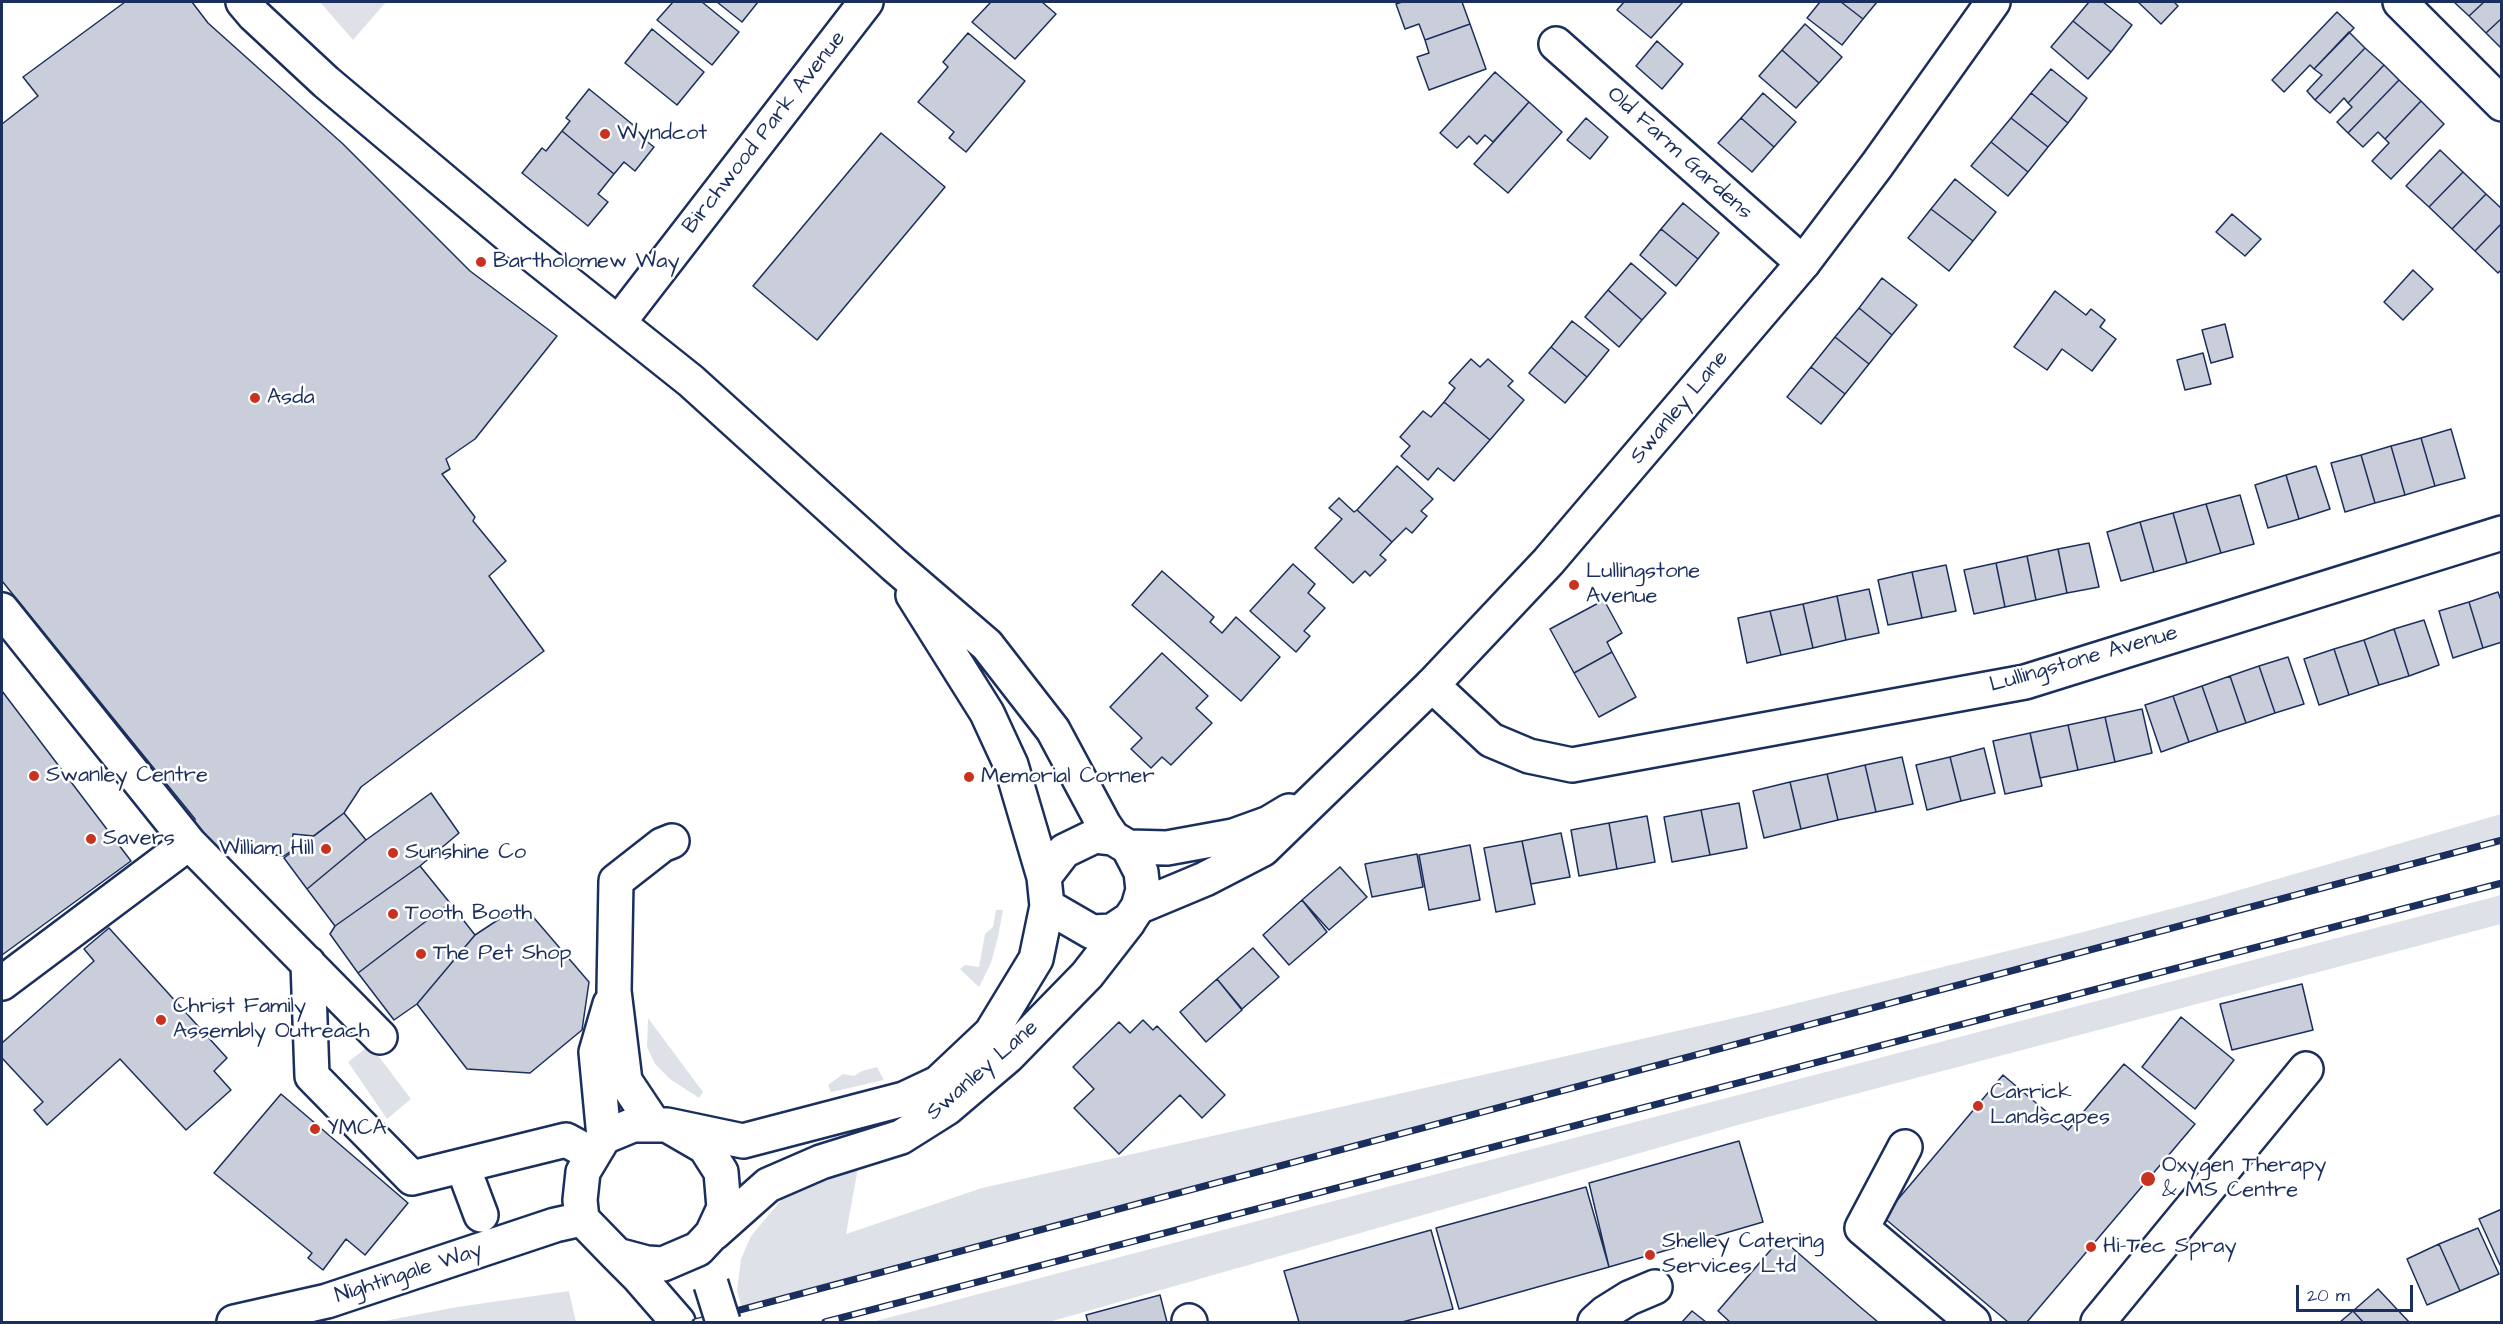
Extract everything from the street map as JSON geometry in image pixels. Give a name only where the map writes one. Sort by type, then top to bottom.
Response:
[{"type":"main road","points":[[243,2],[326,82],[514,240],[692,381],[894,565],[987,645],[1053,730],[1120,843],[1141,872],[1143,890],[1134,913],[1112,931],[1099,934],[1080,927],[1046,892],[1011,765],[987,713],[894,565]]},
{"type":"main road","name":"Birchwood Park Avenue","points":[[619,322],[866,2]]},
{"type":"main road","name":"Swanley Lane","points":[[705,1242],[768,1185],[821,1162],[901,1137],[947,1108],[1008,1056],[1088,975],[1134,913],[1263,849],[1331,785],[1431,685],[1548,562],[1803,263],[1877,165],[1993,2]]},
{"type":"main road","points":[[2400,2],[2502,104]]},
{"type":"main road","name":"Old Farm Gardens","points":[[1556,44],[1803,263]]},
{"type":"main road","name":"Lullingstone Avenue","points":[[1431,685],[1491,740],[1529,756],[1572,765],[2025,681],[2502,533]]},
{"type":"main road","points":[[2,609],[189,843],[380,1037]]},
{"type":"main road","name":"Swanley Lane","points":[[1120,843],[1167,848],[1233,836],[1269,823],[1331,785]]},
{"type":"main road","points":[[1046,892],[1064,851],[1095,836],[1120,843]]},
{"type":"main road","points":[[617,1255],[647,1263],[663,1264],[705,1242],[724,1208],[721,1172],[705,1147],[660,1124],[625,1081],[614,991],[615,881],[662,845],[672,841]]},
{"type":"main road","points":[[2,983],[189,843]]},
{"type":"main road","name":"Swanley Lane","points":[[660,1124],[743,1141],[904,1099],[938,1083],[991,1033],[1036,959],[1046,892]]},
{"type":"main road","points":[[308,963],[367,997]]},
{"type":"main road","points":[[308,963],[335,1071]]},
{"type":"main road","points":[[308,963],[312,1076],[412,1178],[566,1140],[598,1145],[633,1125],[660,1124]]},
{"type":"main road","points":[[614,991],[596,1052],[598,1145],[583,1172],[580,1200],[582,1219],[654,1293],[678,1323]]},
{"type":"main road","points":[[2098,1323],[2307,1069]]},
{"type":"main road","points":[[1905,1147],[1862,1228],[1973,1323]]},
{"type":"main road","points":[[463,1167],[481,1215]]},
{"type":"main road","name":"Nightingale Way","points":[[234,1323],[327,1301],[582,1219]]},
{"type":"main road","points":[[705,1242],[711,1284],[723,1323]]},
{"type":"main road","points":[[1595,1323],[1605,1313],[1629,1298],[1655,1287]]},
{"type":"shaded area","points":[[320,2],[386,2],[353,40]]},
{"type":"shaded area","points":[[2501,814],[2501,836],[742,1309],[737,1291],[741,1259],[751,1236],[783,1198],[858,1168],[846,1234],[982,1188],[1761,1012],[2060,938],[2205,900]]},
{"type":"shaded area","points":[[2501,895],[2501,924],[1745,1123],[1049,1322],[872,1322]]},
{"type":"shaded area","points":[[996,910],[1003,910],[998,937],[991,963],[979,987],[960,969],[965,965],[979,967],[985,934],[993,927]]},
{"type":"shaded area","points":[[648,1018],[703,1092],[699,1098],[670,1079],[655,1064],[647,1047]]},
{"type":"shaded area","points":[[370,1045],[411,1099],[387,1119],[348,1062]]},
{"type":"shaded area","points":[[877,1067],[884,1080],[831,1092],[828,1085],[843,1074],[854,1076]]},
{"type":"shaded area","points":[[569,1291],[576,1322],[379,1322],[457,1307]]},
{"type":"building","name":"Asda","points":[[125,2],[192,2],[208,23],[343,144],[470,271],[557,336],[475,439],[446,459],[450,469],[442,474],[475,517],[473,521],[506,561],[489,576],[544,651],[361,787],[344,813],[314,836],[293,834],[291,851],[284,856],[193,845],[195,819],[2,581],[2,124],[38,96],[23,77]]},
{"type":"building","points":[[673,2],[702,2],[739,32],[712,65],[657,20]]},
{"type":"building","points":[[717,2],[758,2],[742,22]]},
{"type":"building","points":[[991,2],[1042,2],[1056,14],[1015,59],[972,22]]},
{"type":"building","points":[[1402,2],[1462,2],[1470,24],[1425,40],[1419,24],[1405,29],[1396,4]]},
{"type":"building","points":[[1624,2],[1683,2],[1651,38],[1617,10]]},
{"type":"building","points":[[1820,2],[1841,2],[1863,19],[1842,45],[1807,18]]},
{"type":"building","points":[[1841,2],[1877,2],[1863,19]]},
{"type":"building","points":[[2089,2],[2103,2],[2132,25],[2111,52],[2073,21]]},
{"type":"building","points":[[2138,2],[2174,2],[2178,6],[2161,24]]},
{"type":"building","points":[[2454,2],[2484,2],[2469,16]]},
{"type":"building","points":[[2484,2],[2502,2],[2502,18],[2486,33],[2469,16]]},
{"type":"building","points":[[2337,12],[2354,28],[2314,69],[2310,65],[2284,92],[2272,80]]},
{"type":"building","points":[[2502,18],[2502,49],[2486,33]]},
{"type":"building","points":[[2073,21],[2111,52],[2088,79],[2051,47]]},
{"type":"building","points":[[1470,24],[1486,69],[1429,90],[1417,57],[1429,53],[1425,40]]},
{"type":"building","points":[[1805,24],[1842,57],[1819,83],[1782,50]]},
{"type":"building","points":[[652,29],[704,72],[677,105],[625,63]]},
{"type":"building","points":[[2349,32],[2365,48],[2315,100],[2307,91],[2322,75],[2314,69]]},
{"type":"building","points":[[968,33],[1025,81],[966,152],[949,138],[954,132],[918,102],[948,67],[943,62]]},
{"type":"building","points":[[1657,41],[1683,64],[1662,89],[1636,66]]},
{"type":"building","points":[[2365,48],[2384,65],[2348,103],[2344,98],[2330,113],[2315,100]]},
{"type":"building","points":[[1782,50],[1819,83],[1796,108],[1759,76]]},
{"type":"building","points":[[2384,65],[2399,80],[2348,133],[2337,122],[2352,107],[2348,103]]},
{"type":"building","points":[[2051,69],[2087,98],[2068,123],[2031,93]]},
{"type":"building","points":[[1495,72],[1529,102],[1493,142],[1485,135],[1477,144],[1469,136],[1457,148],[1440,133]]},
{"type":"building","points":[[2399,80],[2421,101],[2385,139],[2378,132],[2363,147],[2348,133]]},
{"type":"building","name":"Wyndcot","points":[[589,89],[648,137],[645,140],[654,147],[635,171],[624,162],[614,174],[562,131],[570,121],[566,118]]},
{"type":"building","points":[[1763,93],[1796,122],[1774,147],[1741,118]]},
{"type":"building","points":[[2031,93],[2068,123],[2048,147],[2011,118]]},
{"type":"building","points":[[2421,101],[2444,124],[2391,179],[2372,161],[2389,143],[2385,139]]},
{"type":"building","points":[[1529,102],[1562,132],[1508,193],[1474,164]]},
{"type":"building","points":[[1586,118],[1608,137],[1590,159],[1567,140]]},
{"type":"building","points":[[1741,118],[1774,147],[1752,172],[1718,143]]},
{"type":"building","points":[[2011,118],[2048,147],[2028,172],[1991,142]]},
{"type":"building","points":[[562,131],[614,174],[598,194],[608,202],[588,226],[522,173],[542,148],[546,151]]},
{"type":"building","points":[[881,133],[945,187],[817,340],[753,286]]},
{"type":"building","points":[[1991,142],[2028,172],[2008,196],[1971,166]]},
{"type":"building","points":[[2440,150],[2463,172],[2429,207],[2406,186]]},
{"type":"building","points":[[2463,172],[2486,194],[2452,229],[2429,207]]},
{"type":"building","points":[[1955,179],[1996,212],[1973,241],[1931,209]]},
{"type":"building","points":[[2486,194],[2502,209],[2502,223],[2475,251],[2452,229]]},
{"type":"building","points":[[1683,203],[1719,233],[1698,259],[1661,229]]},
{"type":"building","points":[[1931,209],[1973,241],[1949,271],[1908,238]]},
{"type":"building","points":[[2232,214],[2261,239],[2245,256],[2216,232]]},
{"type":"building","points":[[2502,223],[2502,269],[2498,273],[2475,251]]},
{"type":"building","points":[[1661,229],[1698,259],[1676,286],[1640,255]]},
{"type":"building","points":[[1631,263],[1666,293],[1642,320],[1608,290]]},
{"type":"building","points":[[2413,270],[2433,289],[2403,320],[2384,302]]},
{"type":"building","points":[[1882,278],[1917,305],[1892,335],[1859,308]]},
{"type":"building","points":[[1608,290],[1642,320],[1619,347],[1585,317]]},
{"type":"building","points":[[2055,291],[2086,315],[2091,309],[2105,320],[2100,327],[2116,339],[2092,371],[2062,349],[2047,370],[2014,347]]},
{"type":"building","points":[[1859,308],[1892,335],[1869,364],[1835,337]]},
{"type":"building","points":[[1572,321],[1609,350],[1587,377],[1551,347]]},
{"type":"building","points":[[2225,324],[2233,357],[2211,363],[2202,330]]},
{"type":"building","points":[[1835,337],[1869,364],[1845,394],[1811,367]]},
{"type":"building","points":[[1551,347],[1587,377],[1565,403],[1529,373]]},
{"type":"building","points":[[2203,353],[2211,384],[2185,390],[2177,360]]},
{"type":"building","points":[[1471,359],[1480,367],[1488,359],[1513,381],[1508,386],[1524,400],[1490,440],[1444,402],[1455,388],[1449,383]]},
{"type":"building","points":[[1811,367],[1845,394],[1821,424],[1787,397]]},
{"type":"building","points":[[1444,402],[1490,440],[1454,481],[1438,468],[1428,480],[1401,456],[1410,446],[1400,437],[1423,411],[1431,417]]},
{"type":"building","points":[[2451,429],[2465,478],[2435,486],[2421,438]]},
{"type":"building","points":[[2421,438],[2435,486],[2405,495],[2391,446]]},
{"type":"building","points":[[2391,446],[2405,495],[2375,503],[2361,455]]},
{"type":"building","points":[[2361,455],[2375,503],[2345,512],[2331,463]]},
{"type":"building","points":[[1397,466],[1433,499],[1421,511],[1427,516],[1412,533],[1406,528],[1392,542],[1357,510]]},
{"type":"building","points":[[2316,466],[2330,509],[2299,519],[2286,475]]},
{"type":"building","points":[[2286,475],[2299,519],[2268,528],[2255,485]]},
{"type":"building","points":[[2240,495],[2254,544],[2221,553],[2206,504]]},
{"type":"building","points":[[1339,498],[1354,512],[1357,510],[1392,542],[1380,555],[1386,560],[1370,576],[1365,571],[1353,583],[1315,548],[1342,519],[1329,508]]},
{"type":"building","points":[[2206,504],[2221,553],[2187,563],[2173,513]]},
{"type":"building","points":[[2173,513],[2187,563],[2154,572],[2140,522]]},
{"type":"building","points":[[2140,522],[2154,572],[2121,581],[2107,532]]},
{"type":"building","points":[[2089,543],[2099,587],[2067,593],[2058,549]]},
{"type":"building","points":[[2058,549],[2067,593],[2036,600],[2027,556]]},
{"type":"building","points":[[2027,556],[2036,600],[2005,607],[1996,563]]},
{"type":"building","points":[[1996,563],[2005,607],[1974,614],[1964,570]]},
{"type":"building","points":[[1293,564],[1315,584],[1308,593],[1325,608],[1304,631],[1310,636],[1296,652],[1250,611]]},
{"type":"building","points":[[1946,565],[1956,611],[1922,618],[1912,572]]},
{"type":"building","points":[[1162,571],[1214,617],[1210,622],[1222,633],[1236,617],[1280,657],[1241,701],[1132,605]]},
{"type":"building","points":[[1912,572],[1922,618],[1888,625],[1878,580]]},
{"type":"building","points":[[1869,589],[1879,633],[1846,640],[1837,596]]},
{"type":"building","points":[[2498,592],[2502,603],[2502,642],[2483,648],[2469,602]]},
{"type":"building","points":[[1837,596],[1846,640],[1813,648],[1803,604]]},
{"type":"building","points":[[1604,600],[1622,633],[1607,642],[1612,652],[1574,673],[1550,629]]},
{"type":"building","points":[[2469,602],[2483,648],[2453,658],[2439,611]]},
{"type":"building","points":[[1803,604],[1813,648],[1781,655],[1770,611]]},
{"type":"building","points":[[1770,611],[1781,655],[1747,663],[1738,618]]},
{"type":"building","points":[[2424,620],[2439,665],[2409,676],[2394,629]]},
{"type":"building","points":[[2394,629],[2409,676],[2379,685],[2364,640]]},
{"type":"building","points":[[2364,640],[2379,685],[2349,695],[2334,649]]},
{"type":"building","points":[[2334,649],[2349,695],[2319,705],[2304,659]]},
{"type":"building","points":[[1612,652],[1636,697],[1599,717],[1574,673]]},
{"type":"building","points":[[1162,653],[1208,696],[1196,708],[1212,723],[1171,765],[1162,757],[1151,768],[1131,749],[1142,738],[1110,707]]},
{"type":"building","points":[[2288,657],[2304,704],[2275,713],[2259,666]]},
{"type":"building","points":[[2259,666],[2275,713],[2246,723],[2230,676]]},
{"type":"building","points":[[2230,676],[2246,723],[2218,732],[2202,686]]},
{"type":"building","points":[[2202,686],[2218,732],[2189,742],[2173,696]]},
{"type":"building","name":"Swanley Centre","points":[[2,691],[131,861],[2,955]]},
{"type":"building","points":[[2173,696],[2189,742],[2161,752],[2145,705]]},
{"type":"building","points":[[2142,709],[2152,753],[2115,762],[2105,717]]},
{"type":"building","points":[[2105,717],[2115,762],[2078,770],[2068,725]]},
{"type":"building","points":[[2068,725],[2078,770],[2040,778],[2030,733]]},
{"type":"building","points":[[2030,733],[2042,786],[2005,794],[1993,741]]},
{"type":"building","points":[[1984,748],[1995,793],[1961,801],[1950,757]]},
{"type":"building","points":[[1902,757],[1913,804],[1876,812],[1865,765]]},
{"type":"building","points":[[1950,757],[1961,801],[1927,810],[1916,765]]},
{"type":"building","points":[[1865,765],[1876,812],[1838,820],[1827,774]]},
{"type":"building","points":[[1827,774],[1838,820],[1801,829],[1790,782]]},
{"type":"building","points":[[1790,782],[1801,829],[1764,838],[1753,791]]},
{"type":"building","name":"Sunshine Co","points":[[431,793],[459,833],[420,866],[335,926],[307,889],[366,840]]},
{"type":"building","points":[[1739,803],[1747,848],[1710,855],[1701,810]]},
{"type":"building","points":[[1701,810],[1710,855],[1672,862],[1664,817]]},
{"type":"building","name":"William Hill","points":[[344,813],[366,840],[307,889],[284,858]]},
{"type":"building","points":[[1647,816],[1655,862],[1617,869],[1609,823]]},
{"type":"building","points":[[1609,823],[1617,869],[1579,876],[1571,830]]},
{"type":"building","points":[[1561,833],[1570,877],[1531,884],[1522,841]]},
{"type":"building","points":[[1522,841],[1535,904],[1496,912],[1484,848]]},
{"type":"building","points":[[1470,845],[1480,900],[1429,910],[1419,855]]},
{"type":"building","points":[[1417,854],[1423,887],[1372,897],[1365,864]]},
{"type":"building","name":"Tooth Booth","points":[[420,866],[450,903],[358,973],[330,934],[335,926]]},
{"type":"building","points":[[1340,867],[1367,897],[1329,930],[1302,900]]},
{"type":"building","points":[[1302,900],[1327,932],[1289,965],[1263,935]]},
{"type":"building","name":"The Pet Shop","points":[[450,903],[475,935],[417,1004],[394,1020],[358,973]]},
{"type":"building","points":[[522,904],[589,982],[582,1030],[530,1073],[467,1069],[417,1004],[475,935]]},
{"type":"building","points":[[109,928],[227,1058],[214,1071],[231,1090],[186,1130],[120,1059],[47,1125],[34,1110],[43,1102],[2,1058],[2,1043],[94,961],[84,949]]},
{"type":"building","points":[[1253,948],[1279,977],[1242,1009],[1217,979]]},
{"type":"building","points":[[1217,979],[1242,1010],[1206,1042],[1180,1012]]},
{"type":"building","points":[[2302,984],[2313,1030],[2232,1050],[2220,1004]]},
{"type":"building","points":[[2181,1017],[2234,1060],[2195,1109],[2142,1067]]},
{"type":"building","points":[[1143,1020],[1153,1030],[1157,1026],[1225,1095],[1202,1118],[1180,1095],[1119,1154],[1074,1108],[1094,1089],[1073,1067],[1119,1022],[1130,1033]]},
{"type":"building","points":[[2124,1064],[2195,1124],[2027,1322],[2008,1322],[1883,1217],[2003,1075],[2068,1130]]},
{"type":"building","points":[[281,1094],[408,1203],[365,1255],[346,1239],[323,1270],[308,1258],[312,1253],[214,1173]]},
{"type":"building","points":[[1739,1141],[1763,1222],[1609,1267],[1589,1183]]},
{"type":"building","points":[[1586,1187],[1609,1267],[1459,1309],[1436,1228]]},
{"type":"building","points":[[2502,1209],[2502,1264],[2500,1265],[2479,1219]]},
{"type":"building","points":[[2478,1228],[2499,1274],[2460,1291],[2439,1244]]},
{"type":"building","points":[[1431,1230],[1453,1309],[1402,1322],[1299,1322],[1284,1271]]},
{"type":"building","points":[[1781,1238],[1878,1322],[1730,1322],[1718,1311]]},
{"type":"building","points":[[2439,1244],[2460,1291],[2427,1305],[2407,1259]]},
{"type":"building","points":[[2378,1289],[2409,1322],[2363,1322],[2353,1311]]},
{"type":"building","points":[[1160,1295],[1167,1322],[1088,1322],[1086,1315]]},
{"type":"building","points":[[1692,1311],[1706,1322],[1682,1322]]},
{"type":"building","points":[[2353,1311],[2363,1322],[2340,1322]]},
{"type":"railway","points":[[695,1322],[2502,840]]},
{"type":"railway","points":[[825,1322],[2502,883]]},
{"type":"place","name":"Wyndcot","points":[[605,134]]},
{"type":"place","name":"Bartholomew Way","points":[[481,262]]},
{"type":"place","name":"Asda","points":[[255,398]]},
{"type":"place","name":"Lullingstone Avenue","points":[[1574,585]]},
{"type":"place","name":"Swanley Centre","points":[[34,776]]},
{"type":"place","name":"Memorial Corner","points":[[969,777]]},
{"type":"place","name":"Savers","points":[[91,839]]},
{"type":"place","name":"William Hill","points":[[326,849]]},
{"type":"place","name":"Sunshine Co","points":[[393,853]]},
{"type":"place","name":"Tooth Booth","points":[[393,914]]},
{"type":"place","name":"The Pet Shop","points":[[421,954]]},
{"type":"place","name":"Christ Family Assembly Outreach","points":[[161,1020]]},
{"type":"place","name":"Carrick Landscapes","points":[[1978,1106]]},
{"type":"place","name":"YMCA","points":[[315,1129]]},
{"type":"place","name":"Oxygen Therapy & MS Centre","points":[[2148,1179]]},
{"type":"place","name":"Hi-Tec Spray","points":[[2091,1247]]},
{"type":"place","name":"Shelley Catering Services Ltd","points":[[1650,1255]]}]
